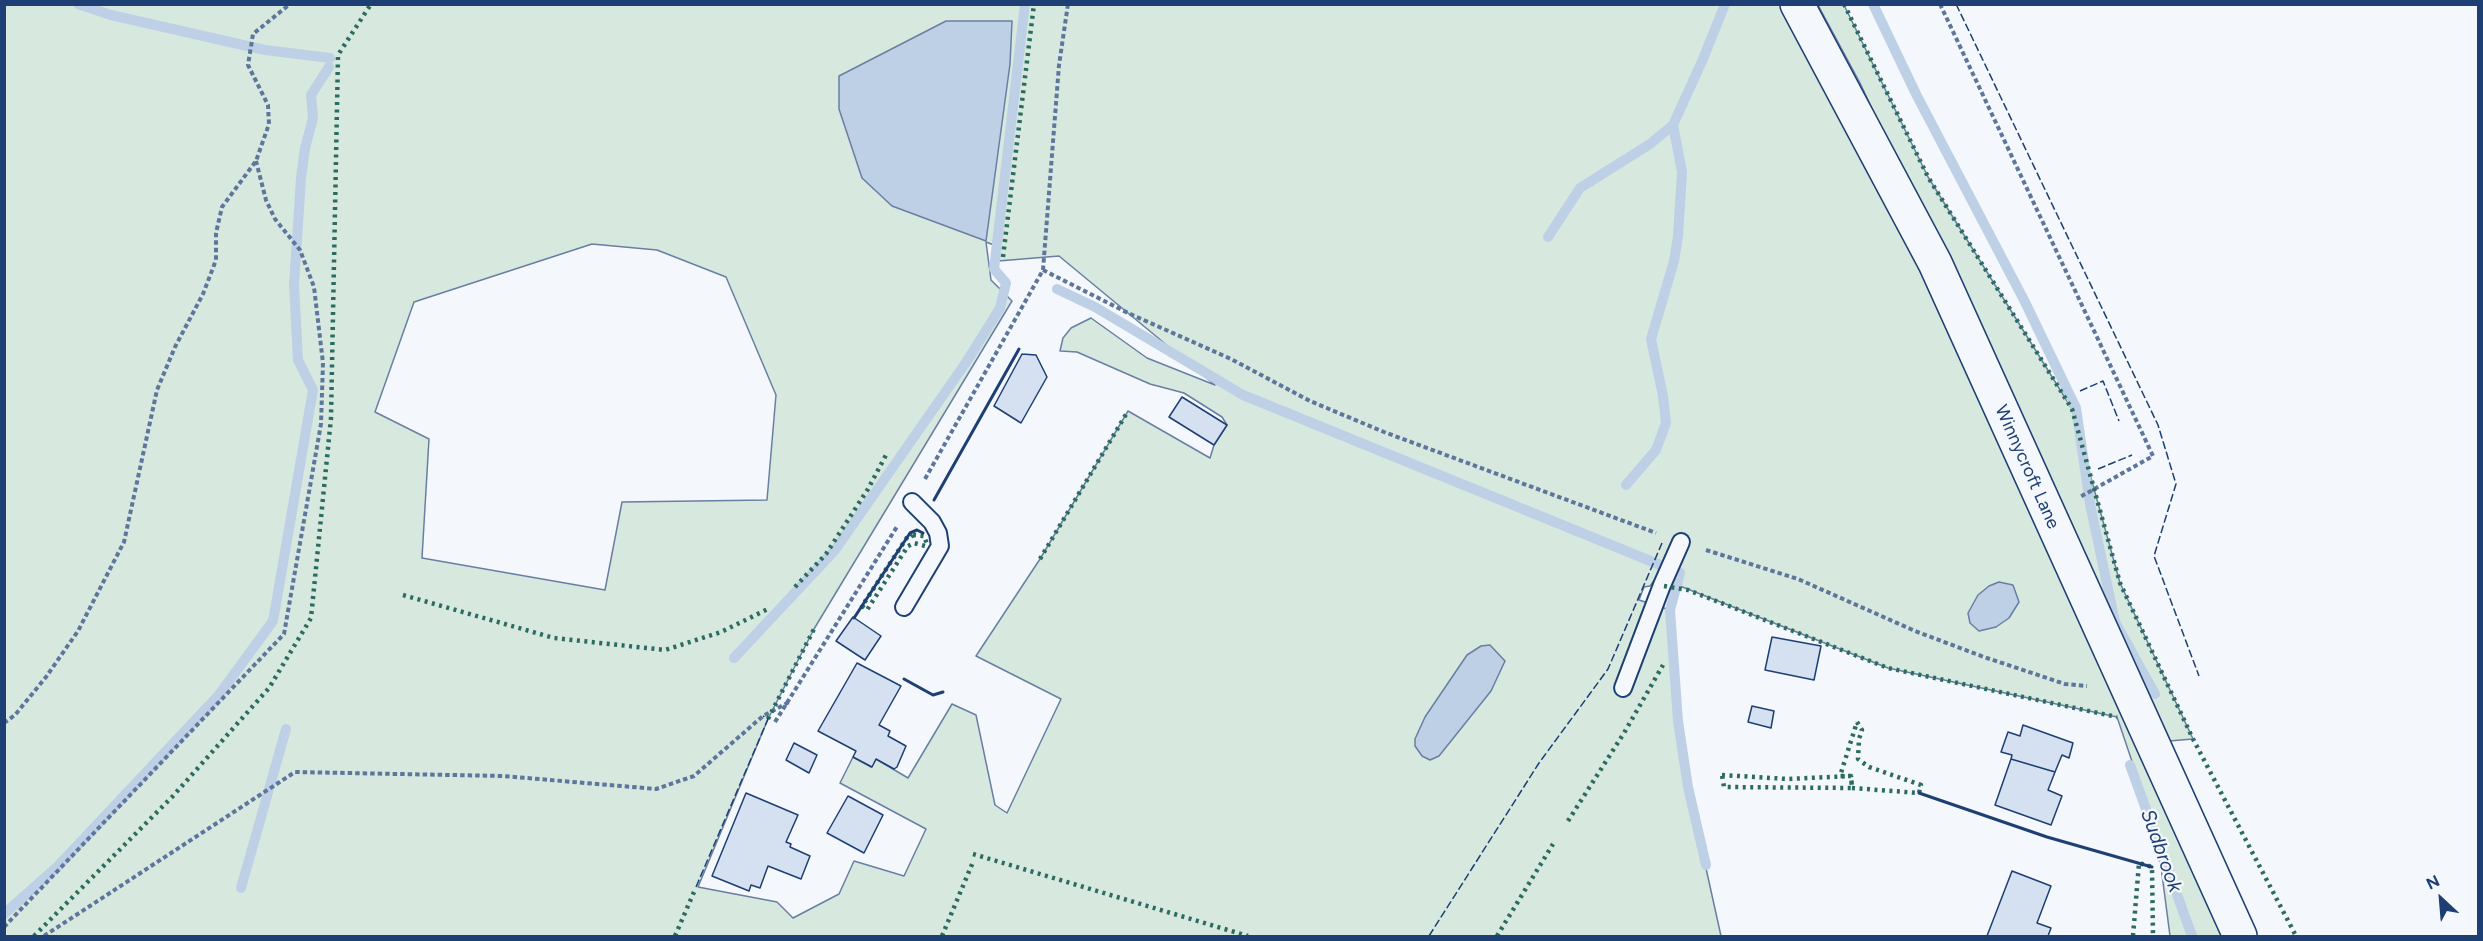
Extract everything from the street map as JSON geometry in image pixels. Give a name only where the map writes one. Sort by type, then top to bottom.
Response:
[{"type":"street","name":"Winnycroft Lane","points":[[1797,4],[1935,263],[2240,936]]},
{"type":"lane","points":[[904,607],[940,546],[938,533],[932,522],[912,502]]},
{"type":"lane","points":[[1623,688],[1662,585],[1681,543]]},
{"type":"path","points":[[4,723],[15,715],[46,677],[78,631],[124,542],[158,390],[175,347],[203,294],[216,260],[216,233],[222,207],[256,161],[268,124],[268,105],[248,65],[253,34],[290,4]]},
{"type":"path","points":[[775,722],[912,502],[1043,270],[1059,65],[1068,4]]},
{"type":"path","points":[[1940,4],[2145,444],[2153,456],[2081,496]]},
{"type":"path","points":[[4,927],[284,634],[321,424],[323,363],[314,287],[300,250],[275,219],[266,200],[256,161]]},
{"type":"path","points":[[1043,270],[1128,313],[1231,359],[1310,401],[1384,432],[1681,543],[1798,579],[1915,631],[2026,672],[2065,684],[2117,688],[2126,686]]},
{"type":"path","points":[[44,936],[295,772],[503,777],[656,789],[694,776],[763,716],[789,702]]},
{"type":"shaded area","points":[[5,4],[1790,5],[1893,212],[2228,936],[2170,936],[2161,867],[2141,788],[2117,717],[1888,668],[1657,577],[1650,586],[1644,587],[1639,600],[1670,610],[1678,721],[1688,787],[1721,936],[5,936]],"holes":[[[986,242],[999,247],[998,261],[1059,256],[1215,385],[1147,358],[1091,318],[1071,328],[1063,338],[1060,351],[1077,352],[1150,384],[1184,393],[1222,417],[1227,425],[1214,445],[1210,458],[1128,411],[1040,559],[976,656],[1061,699],[1007,813],[995,805],[976,715],[952,704],[908,778],[876,759],[871,767],[853,757],[840,783],[926,829],[904,876],[854,861],[839,894],[793,918],[777,902],[698,887],[768,719],[814,629],[1012,301],[991,280]],[[592,244],[657,250],[726,277],[776,395],[767,500],[622,502],[605,590],[422,558],[429,439],[375,412],[414,302]]]},
{"type":"shaded area","points":[[1818,5],[1844,5],[1928,177],[2072,409],[2120,583],[2193,739],[2169,741],[1860,83]]},
{"type":"water","points":[[946,21],[1012,21],[1010,64],[986,241],[892,206],[862,178],[839,109],[839,76]]},
{"type":"water","points":[[1999,582],[2013,585],[2019,602],[2009,618],[1996,627],[1979,631],[1970,623],[1968,613],[1978,595],[1989,586]]},
{"type":"water","points":[[1490,645],[1505,661],[1491,691],[1439,756],[1430,760],[1422,756],[1415,746],[1415,739],[1425,717],[1467,655],[1481,646]]},
{"type":"building","points":[[1022,354],[1036,355],[1047,377],[1021,423],[994,406]]},
{"type":"building","points":[[1182,397],[1227,425],[1214,445],[1169,417]]},
{"type":"building","points":[[853,617],[881,636],[865,660],[836,641]]},
{"type":"building","points":[[1772,637],[1821,646],[1814,680],[1765,670]]},
{"type":"building","points":[[857,663],[901,686],[879,725],[890,731],[888,736],[906,746],[894,769],[876,759],[872,767],[853,757],[856,751],[818,731]]},
{"type":"building","points":[[1752,706],[1774,711],[1771,728],[1748,722]]},
{"type":"building","points":[[2023,725],[2073,743],[2069,758],[2062,755],[2055,772],[2011,759],[2012,755],[2001,752],[2008,732],[2020,736]]},
{"type":"building","points":[[794,743],[817,755],[809,773],[786,760]]},
{"type":"building","points":[[2011,759],[2055,772],[2048,790],[2062,796],[2051,825],[1995,805]]},
{"type":"building","points":[[746,793],[798,815],[786,842],[791,844],[790,847],[810,856],[801,879],[768,866],[760,888],[751,885],[749,891],[712,876]]},
{"type":"building","points":[[848,796],[883,815],[864,853],[827,833]]},
{"type":"building","points":[[2012,871],[2051,886],[2037,923],[2051,928],[2048,936],[1987,936]]},
{"type":"waterway","points":[[78,4],[111,15],[265,50],[330,58]]},
{"type":"waterway","points":[[734,658],[835,550],[967,361],[1000,308],[1006,283],[994,269],[1025,4]]},
{"type":"waterway","points":[[1548,237],[1580,188],[1650,144],[1673,125],[1725,4]]},
{"type":"waterway","points":[[1873,4],[1916,94],[2025,302],[2076,408],[2090,504],[2115,622],[2155,694]]},
{"type":"waterway","points":[[4,914],[58,866],[218,696],[273,621],[313,390],[298,360],[294,285],[301,178],[305,148],[313,118],[311,95],[329,67]]},
{"type":"waterway","points":[[1626,485],[1656,450],[1666,423],[1651,339],[1674,261],[1678,236],[1682,172],[1673,125]]},
{"type":"waterway","points":[[1057,289],[1095,307],[1243,395],[1680,573],[1670,610],[1678,721],[1688,787],[1706,865]]},
{"type":"waterway","points":[[241,888],[286,729]]},
{"type":"waterway","name":"Sudbrook","points":[[2130,765],[2192,936]]},
{"type":"hedge","points":[[34,936],[173,796],[269,688],[311,618],[331,418],[338,55],[371,4]]},
{"type":"hedge","points":[[1003,257],[1034,4]]},
{"type":"hedge","points":[[1844,4],[1928,177],[2072,409],[2120,583],[2193,739],[2296,936]]},
{"type":"hedge","points":[[1040,559],[1128,411]]},
{"type":"hedge","points":[[795,587],[826,554],[868,489],[886,455]]},
{"type":"hedge","points":[[913,535],[924,536],[927,544],[925,546],[914,543],[908,546],[867,610],[862,606],[908,536],[913,535]]},
{"type":"hedge","points":[[1664,586],[1688,590],[1888,668],[2117,717]]},
{"type":"hedge","points":[[403,595],[554,638],[665,650],[721,632],[770,608]]},
{"type":"hedge","points":[[768,719],[814,629]]},
{"type":"hedge","points":[[1568,821],[1624,733],[1663,665]]},
{"type":"hedge","points":[[1857,722],[1862,730],[1858,759],[1869,767],[1921,785],[1919,793],[1852,788],[1851,776],[1840,776],[1857,722]]},
{"type":"hedge","points":[[1722,775],[1788,779],[1851,776],[1852,788],[1724,787],[1722,775]]},
{"type":"hedge","points":[[1497,936],[1553,844]]},
{"type":"hedge","points":[[973,854],[1248,936]]},
{"type":"hedge","points":[[942,936],[973,862]]},
{"type":"hedge","points":[[2133,936],[2139,863],[2152,867],[2153,936]]},
{"type":"hedge","points":[[675,936],[694,892]]},
{"type":"fence","points":[[1956,4],[2158,425],[2176,484],[2154,556],[2199,676]]},
{"type":"fence","points":[[2080,391],[2103,381],[2119,421]]},
{"type":"fence","points":[[2098,469],[2132,455]]},
{"type":"fence","points":[[1429,936],[1539,763],[1608,669],[1662,543]]},
{"type":"fence","points":[[696,887],[768,719],[763,716]]},
{"type":"wall","points":[[934,500],[1019,349]]},
{"type":"wall","points":[[854,618],[910,533],[917,530],[923,533]]},
{"type":"wall","points":[[904,679],[933,695],[943,692]]},
{"type":"wall","points":[[1919,793],[2047,837],[2152,867]]}]
